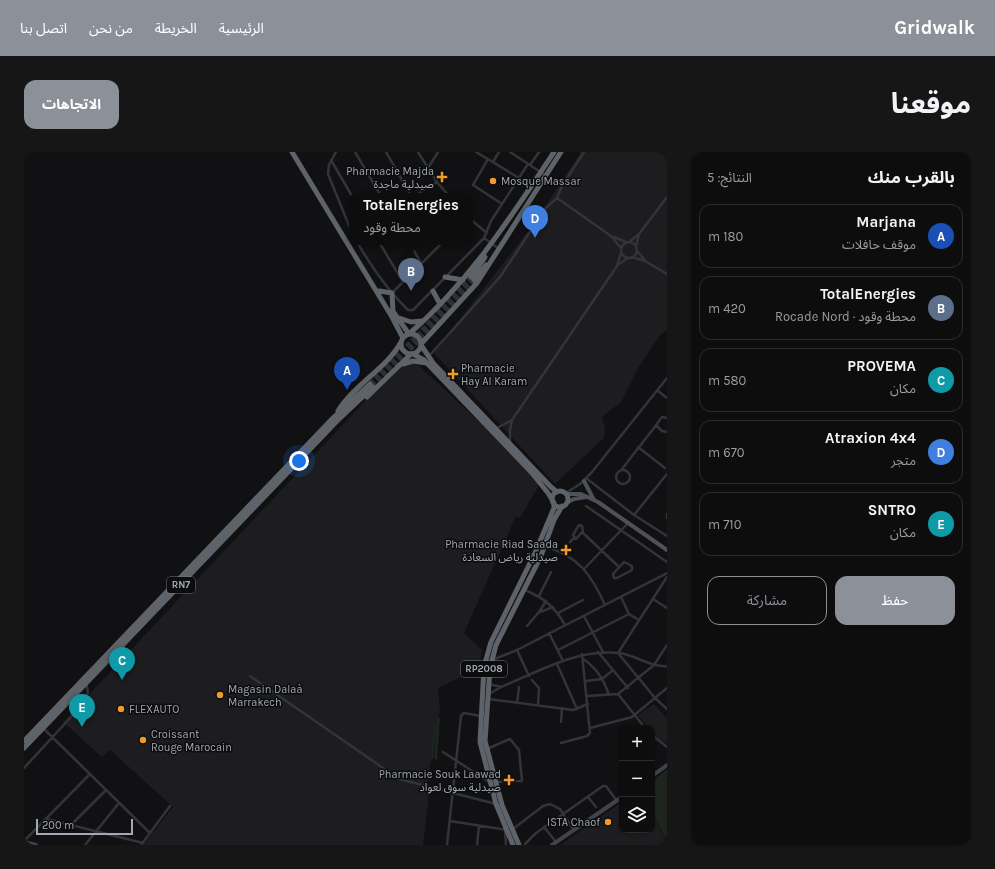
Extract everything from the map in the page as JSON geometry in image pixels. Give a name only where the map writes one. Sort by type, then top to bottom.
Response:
[{"type":"highway","points":[[292,152],[392,317],[402,340],[404,351],[427,360],[495,428],[550,487],[557,492],[566,494],[568,502]]},
{"type":"highway","points":[[296,152],[349,242]]},
{"type":"highway","points":[[335,420],[351,411],[412,354],[417,352],[421,344],[473,289],[543,174],[554,152]]},
{"type":"highway","points":[[335,420],[348,397],[393,353],[402,340],[463,280],[561,152]]},
{"type":"highway","points":[[492,244],[473,278],[499,248]]},
{"type":"highway","points":[[351,245],[379,291],[409,334],[418,336],[427,360],[532,473],[553,502],[557,506],[562,506]]},
{"type":"highway","points":[[445,277],[463,280]]},
{"type":"highway","points":[[433,290],[440,304]]},
{"type":"highway","points":[[379,291],[392,293],[393,312]]},
{"type":"highway","points":[[398,318],[411,322],[424,320]]},
{"type":"highway","points":[[400,366],[413,361],[427,360]]},
{"type":"highway","name":"RN7","points":[[24,741],[335,420],[371,385]]},
{"type":"highway","name":"RN7","points":[[24,748],[335,420]]},
{"type":"highway","name":"RP2008","points":[[522,844],[508,830],[496,804],[480,742],[480,716],[484,667],[489,648],[535,553],[554,508],[553,496],[557,492]]},
{"type":"highway","name":"RP2008","points":[[513,845],[487,749],[485,733],[491,660],[496,644],[524,589],[554,520],[562,506],[568,502]]},
{"type":"main road","points":[[585,479],[594,500]]},
{"type":"main road","points":[[566,494],[577,493],[594,500],[667,550]]},
{"type":"main road","points":[[568,502],[574,499],[587,498]]},
{"type":"street","points":[[336,152],[328,168],[328,176],[349,225]]},
{"type":"street","points":[[355,152],[379,193]]},
{"type":"street","points":[[386,152],[409,193]]},
{"type":"street","points":[[418,152],[437,182],[446,193]]},
{"type":"street","points":[[428,168],[438,152]]},
{"type":"street","points":[[476,152],[519,178]]},
{"type":"street","points":[[493,162],[499,152]]},
{"type":"street","points":[[510,152],[543,174]]},
{"type":"street","points":[[359,245],[392,293],[408,310],[412,310],[484,238],[491,222],[502,204],[519,178],[539,152]]},
{"type":"street","points":[[427,360],[495,283],[546,208],[557,198],[563,184],[584,152]]},
{"type":"street","points":[[488,159],[473,184],[502,204]]},
{"type":"street","points":[[331,160],[350,193]]},
{"type":"street","points":[[419,193],[437,182]]},
{"type":"street","points":[[621,248],[639,234],[667,197]]},
{"type":"street","points":[[510,444],[509,434],[512,420],[617,266],[622,253],[621,248],[611,236],[557,198]]},
{"type":"street","points":[[473,221],[487,233]]},
{"type":"street","points":[[345,236],[349,234]]},
{"type":"street","points":[[617,266],[635,254],[639,234]]},
{"type":"street","points":[[611,236],[628,242],[636,248],[646,261]]},
{"type":"street","points":[[484,238],[499,248]]},
{"type":"street","points":[[381,245],[403,282]]},
{"type":"street","points":[[411,245],[421,263]]},
{"type":"street","points":[[392,293],[437,245]]},
{"type":"street","points":[[622,253],[630,257],[646,261],[667,274]]},
{"type":"street","points":[[566,494],[585,479],[658,391],[667,378]]},
{"type":"street","points":[[658,391],[667,398]]},
{"type":"street","points":[[622,469],[631,477],[625,484],[615,477],[662,417],[667,418]]},
{"type":"street","points":[[495,428],[512,420]]},
{"type":"street","points":[[657,424],[662,431],[667,432]]},
{"type":"street","points":[[634,515],[667,474],[666,468],[638,447]]},
{"type":"street","points":[[585,479],[634,515],[667,536]]},
{"type":"street","points":[[586,506],[620,531],[667,562]]},
{"type":"street","points":[[584,569],[628,523]]},
{"type":"street","points":[[570,542],[574,538],[578,538],[582,532],[582,526],[578,526],[573,536],[574,538]]},
{"type":"street","points":[[582,532],[619,567]]},
{"type":"street","points":[[544,546],[566,555],[584,569],[594,580],[605,605]]},
{"type":"street","points":[[626,562],[632,566],[632,569],[615,578],[613,575],[619,567],[626,562]]},
{"type":"street","points":[[539,596],[551,572]]},
{"type":"street","points":[[491,660],[517,650],[667,573]]},
{"type":"street","points":[[618,653],[667,577]]},
{"type":"street","points":[[663,584],[667,587]]},
{"type":"street","points":[[524,589],[539,596],[553,607],[565,626]]},
{"type":"street","points":[[621,597],[629,614],[639,620]]},
{"type":"street","points":[[653,599],[667,608]]},
{"type":"street","points":[[558,613],[583,600]]},
{"type":"street","points":[[527,626],[540,612],[546,601]]},
{"type":"street","points":[[540,612],[553,607]]},
{"type":"street","points":[[558,650],[629,614]]},
{"type":"street","points":[[584,616],[603,652]]},
{"type":"street","points":[[549,633],[563,661]]},
{"type":"street","points":[[587,696],[618,694],[628,688],[654,665],[667,645]]},
{"type":"street","points":[[517,650],[529,676]]},
{"type":"street","points":[[598,652],[628,688]]},
{"type":"street","points":[[488,697],[501,687],[582,654],[598,652],[618,653],[636,657],[654,665],[667,666]]},
{"type":"street","points":[[618,653],[667,709]]},
{"type":"street","points":[[561,743],[587,736],[590,733],[586,681],[582,654]]},
{"type":"street","points":[[583,659],[591,665],[602,679],[609,695]]},
{"type":"street","points":[[557,664],[577,709]]},
{"type":"street","points":[[586,681],[602,679],[613,670]]},
{"type":"street","points":[[250,676],[399,779],[452,794],[496,804]]},
{"type":"street","points":[[532,680],[539,688],[538,705]]},
{"type":"street","points":[[24,768],[53,738],[85,701],[88,692],[86,683]]},
{"type":"street","points":[[489,684],[501,687]]},
{"type":"street","points":[[517,703],[519,687]]},
{"type":"street","points":[[590,728],[634,716],[667,688]]},
{"type":"street","points":[[618,694],[642,725]]},
{"type":"street","points":[[488,697],[517,703],[562,708],[577,709],[588,704]]},
{"type":"street","points":[[561,722],[562,708]]},
{"type":"street","points":[[447,845],[461,716],[464,713],[480,716]]},
{"type":"street","points":[[43,728],[150,833]]},
{"type":"street","points":[[655,737],[667,747]]},
{"type":"street","points":[[487,749],[510,739],[520,752],[522,781],[496,782]]},
{"type":"street","points":[[443,752],[490,782]]},
{"type":"street","points":[[655,774],[667,765]]},
{"type":"street","points":[[24,842],[90,774]]},
{"type":"street","points":[[522,844],[604,786],[616,800]]},
{"type":"street","points":[[72,824],[106,790]]},
{"type":"street","points":[[588,797],[596,807]]},
{"type":"street","points":[[544,827],[554,844],[619,798]]},
{"type":"street","points":[[85,845],[119,803]]},
{"type":"street","points":[[450,821],[508,830],[545,805],[556,805],[574,830]]},
{"type":"street","points":[[47,819],[96,830],[142,844],[170,806]]},
{"type":"street","points":[[477,845],[479,826]]},
{"type":"street","points":[[506,845],[508,830]]},
{"type":"street","points":[[24,842],[36,845]]},
{"type":"shaded area","points":[[581,152],[667,152],[667,330],[660,335],[638,368],[621,402],[602,417],[605,428],[604,438],[555,484],[434,353],[532,226]]},
{"type":"shaded area","points":[[414,361],[523,463],[540,483],[520,518],[516,516],[464,633],[482,650],[479,669],[438,688],[440,709],[428,778],[428,804],[423,845],[143,845],[173,807],[110,750],[102,757],[63,722],[399,365]]},
{"type":"shaded area","points":[[654,704],[667,718],[667,743],[658,740],[655,736],[655,725],[646,725],[638,715]]},
{"type":"shaded area","points":[[437,718],[440,718],[437,760],[434,759]]},
{"type":"shaded area","points":[[434,724],[436,726],[433,759],[431,760]]},
{"type":"shaded area","points":[[667,769],[667,840],[655,819],[655,779]]},
{"type":"shaded area","name":"ISTA Chaof","points":[[619,804],[619,833],[655,833],[655,820],[667,842],[667,845],[560,845]]},
{"type":"tunnel","points":[[370,384],[420,333],[471,277]]},
{"type":"tunnel","points":[[373,387],[423,336],[474,280]]},
{"type":"place","name":"Pharmacie Majda صيدلية ماجدة","points":[[442,177]]},
{"type":"place","name":"Mosque Massar","points":[[493,181]]},
{"type":"place","name":"Atraxion 4x4","points":[[535,238]]},
{"type":"place","name":"TotalEnergies","points":[[411,291]]},
{"type":"place","name":"Pharmacie Hay Al Karam","points":[[453,374]]},
{"type":"place","name":"Marjana","points":[[347,390]]},
{"type":"place","name":"Pharmacie Riad Saada صيدلية رياض السعادة","points":[[566,550]]},
{"type":"place","name":"PROVEMA","points":[[122,680]]},
{"type":"place","name":"Magasin Dalaà Marrakech","points":[[220,695]]},
{"type":"place","name":"FLEXAUTO","points":[[121,709]]},
{"type":"place","name":"SNTRO","points":[[82,727]]},
{"type":"place","name":"Croissant Rouge Marocain","points":[[143,740]]},
{"type":"place","name":"Pharmacie Souk Laawad صيدلية سوق لعواد","points":[[509,780]]},
{"type":"place","name":"ISTA Chaof","points":[[608,822]]}]
